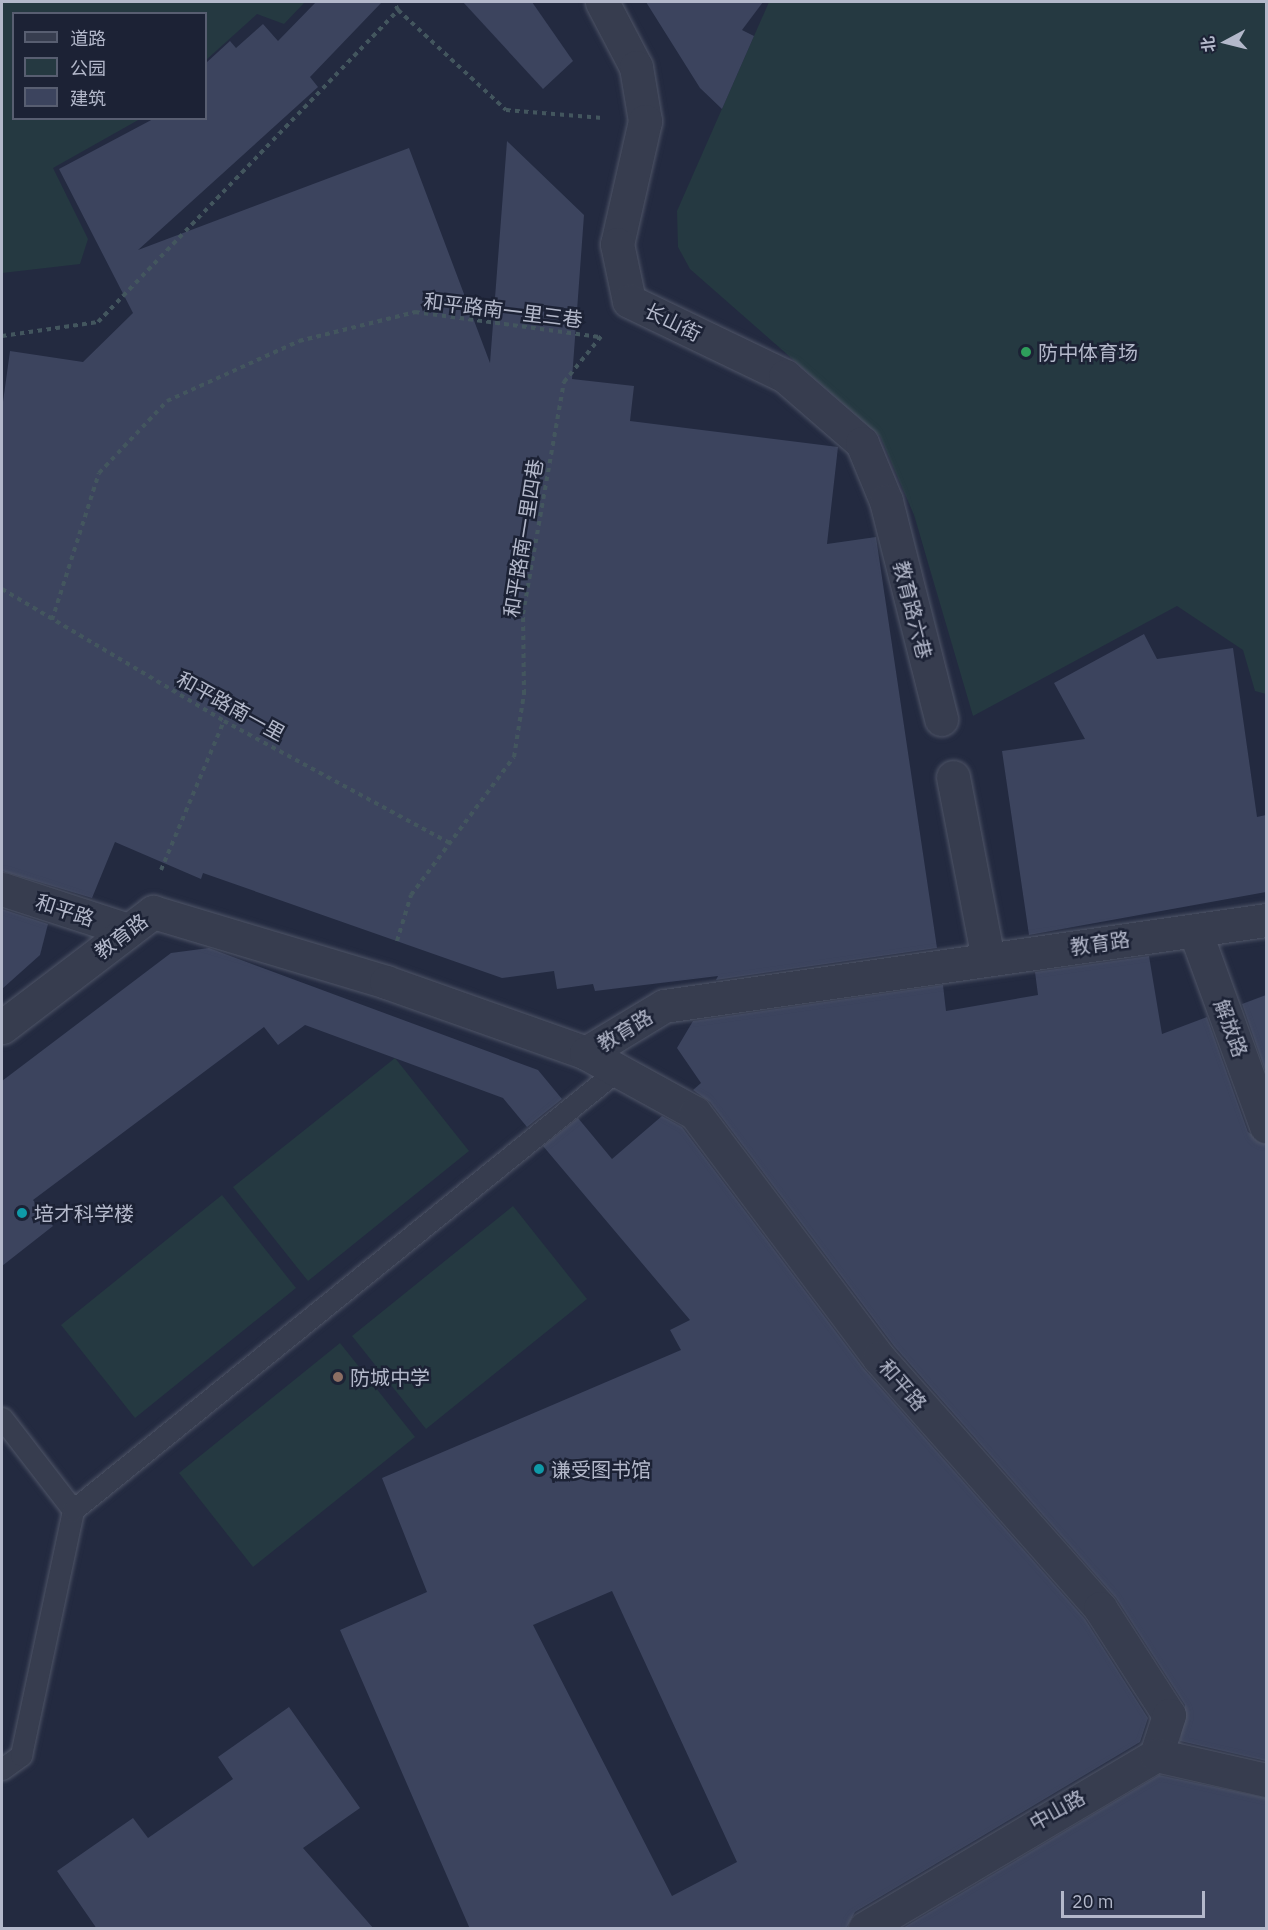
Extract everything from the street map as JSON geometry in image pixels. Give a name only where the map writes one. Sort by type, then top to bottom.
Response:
[{"type":"street","name":"长山街","points":[[602,2],[636,67],[645,121],[617,244],[629,301],[785,376],[862,443],[886,501]]},
{"type":"street","name":"教育路六巷","points":[[886,501],[941,719]]},
{"type":"street","points":[[953,777],[988,958]]},
{"type":"street","name":"和平路","points":[[2,889],[141,921]]},
{"type":"street","name":"教育路","points":[[2,1027],[141,921],[386,982],[586,1053],[664,1006],[1266,920]]},
{"type":"street","name":"解放路","points":[[1195,931],[1266,1126]]},
{"type":"street","name":"和平路","points":[[586,1053],[620,1068],[695,1113],[879,1358],[1100,1608],[1168,1715],[1156,1755]]},
{"type":"street","points":[[1156,1755],[1266,1780]]},
{"type":"street","name":"中山路","points":[[865,1929],[1027,1827],[1156,1755]]},
{"type":"lane","points":[[2,1769],[21,1755],[73,1510],[620,1068]]},
{"type":"lane","points":[[2,1418],[73,1510]]},
{"type":"path","points":[[394,2],[398,10],[506,110],[645,121]]},
{"type":"path","points":[[2,336],[98,322],[398,10]]},
{"type":"path","name":"和平路南一里四巷","points":[[386,982],[411,895],[514,757],[524,694],[524,614],[564,382],[629,301]]},
{"type":"path","name":"和平路南一里三巷","points":[[52,620],[99,473],[167,401],[299,341],[415,312],[600,338]]},
{"type":"path","name":"和平路南一里","points":[[2,589],[224,720],[450,843]]},
{"type":"path","points":[[141,921],[162,865],[224,720]]},
{"type":"green space","points":[[2,2],[305,2],[284,24],[257,14],[207,59],[207,12],[12,12],[12,120],[138,120],[53,168],[88,239],[80,264],[2,273]]},
{"type":"green space","name":"防中体育场","points":[[769,2],[1266,2],[1266,694],[1255,691],[1243,650],[1177,606],[973,716],[914,515],[880,436],[690,269],[678,247],[677,211]]},
{"type":"green space","points":[[395,1058],[469,1151],[308,1281],[233,1187]]},
{"type":"green space","points":[[222,1195],[296,1288],[135,1418],[61,1325]]},
{"type":"green space","points":[[513,1206],[587,1299],[426,1429],[352,1336]]},
{"type":"green space","points":[[340,1343],[415,1437],[253,1567],[179,1473]]},
{"type":"building","points":[[316,2],[382,2],[310,77],[318,87],[138,250],[409,148],[490,363],[507,141],[584,215],[572,379],[634,386],[630,421],[838,447],[827,544],[876,537],[937,948],[716,980],[718,976],[595,991],[593,984],[557,989],[554,971],[502,978],[203,873],[201,879],[115,842],[92,898],[2,871],[2,409],[10,351],[83,362],[133,313],[59,169],[151,120],[207,120],[207,62],[230,41],[236,48],[263,24],[278,41]]},
{"type":"building","points":[[463,2],[532,2],[573,61],[543,89]]},
{"type":"building","points":[[646,2],[763,2],[742,30],[754,36],[722,109],[700,88]]},
{"type":"building","points":[[1144,634],[1157,659],[1233,648],[1257,817],[1266,815],[1266,892],[1029,935],[1002,751],[1085,739],[1054,683]]},
{"type":"building","points":[[2,909],[48,924],[40,955],[2,989]]},
{"type":"building","points":[[209,948],[538,1070],[562,1099],[527,1127],[503,1098],[305,1025],[278,1045],[264,1027],[33,1200],[53,1226],[2,1266],[2,1081],[171,953]]},
{"type":"building","points":[[1149,956],[1162,1034],[1207,1017],[1248,1132],[1266,1144],[1266,1761],[1180,1741],[1185,1705],[1116,1598],[894,1346],[710,1102],[693,1090],[701,1083],[677,1048],[693,1021],[943,985],[946,1011],[1038,995],[1035,972]]},
{"type":"building","points":[[1266,995],[1266,1073],[1242,1004]]},
{"type":"building","points":[[662,1116],[682,1127],[864,1369],[1085,1619],[1148,1718],[1140,1742],[855,1912],[846,1929],[470,1929],[340,1630],[427,1592],[382,1478],[681,1350],[670,1330],[690,1320],[543,1146],[578,1118],[612,1159]],"holes":[[[612,1591],[737,1862],[672,1896],[533,1625]]]},
{"type":"building","points":[[289,1707],[360,1808],[303,1848],[374,1929],[97,1929],[57,1871],[133,1818],[148,1838],[233,1779],[218,1757]]},
{"type":"building","points":[[1159,1775],[1266,1798],[1266,1929],[901,1929]]},
{"type":"place","name":"防中体育场","points":[[1026,352]]},
{"type":"place","name":"培才科学楼","points":[[22,1213]]},
{"type":"place","name":"防城中学","points":[[338,1377]]},
{"type":"place","name":"谦受图书馆","points":[[539,1469]]}]
